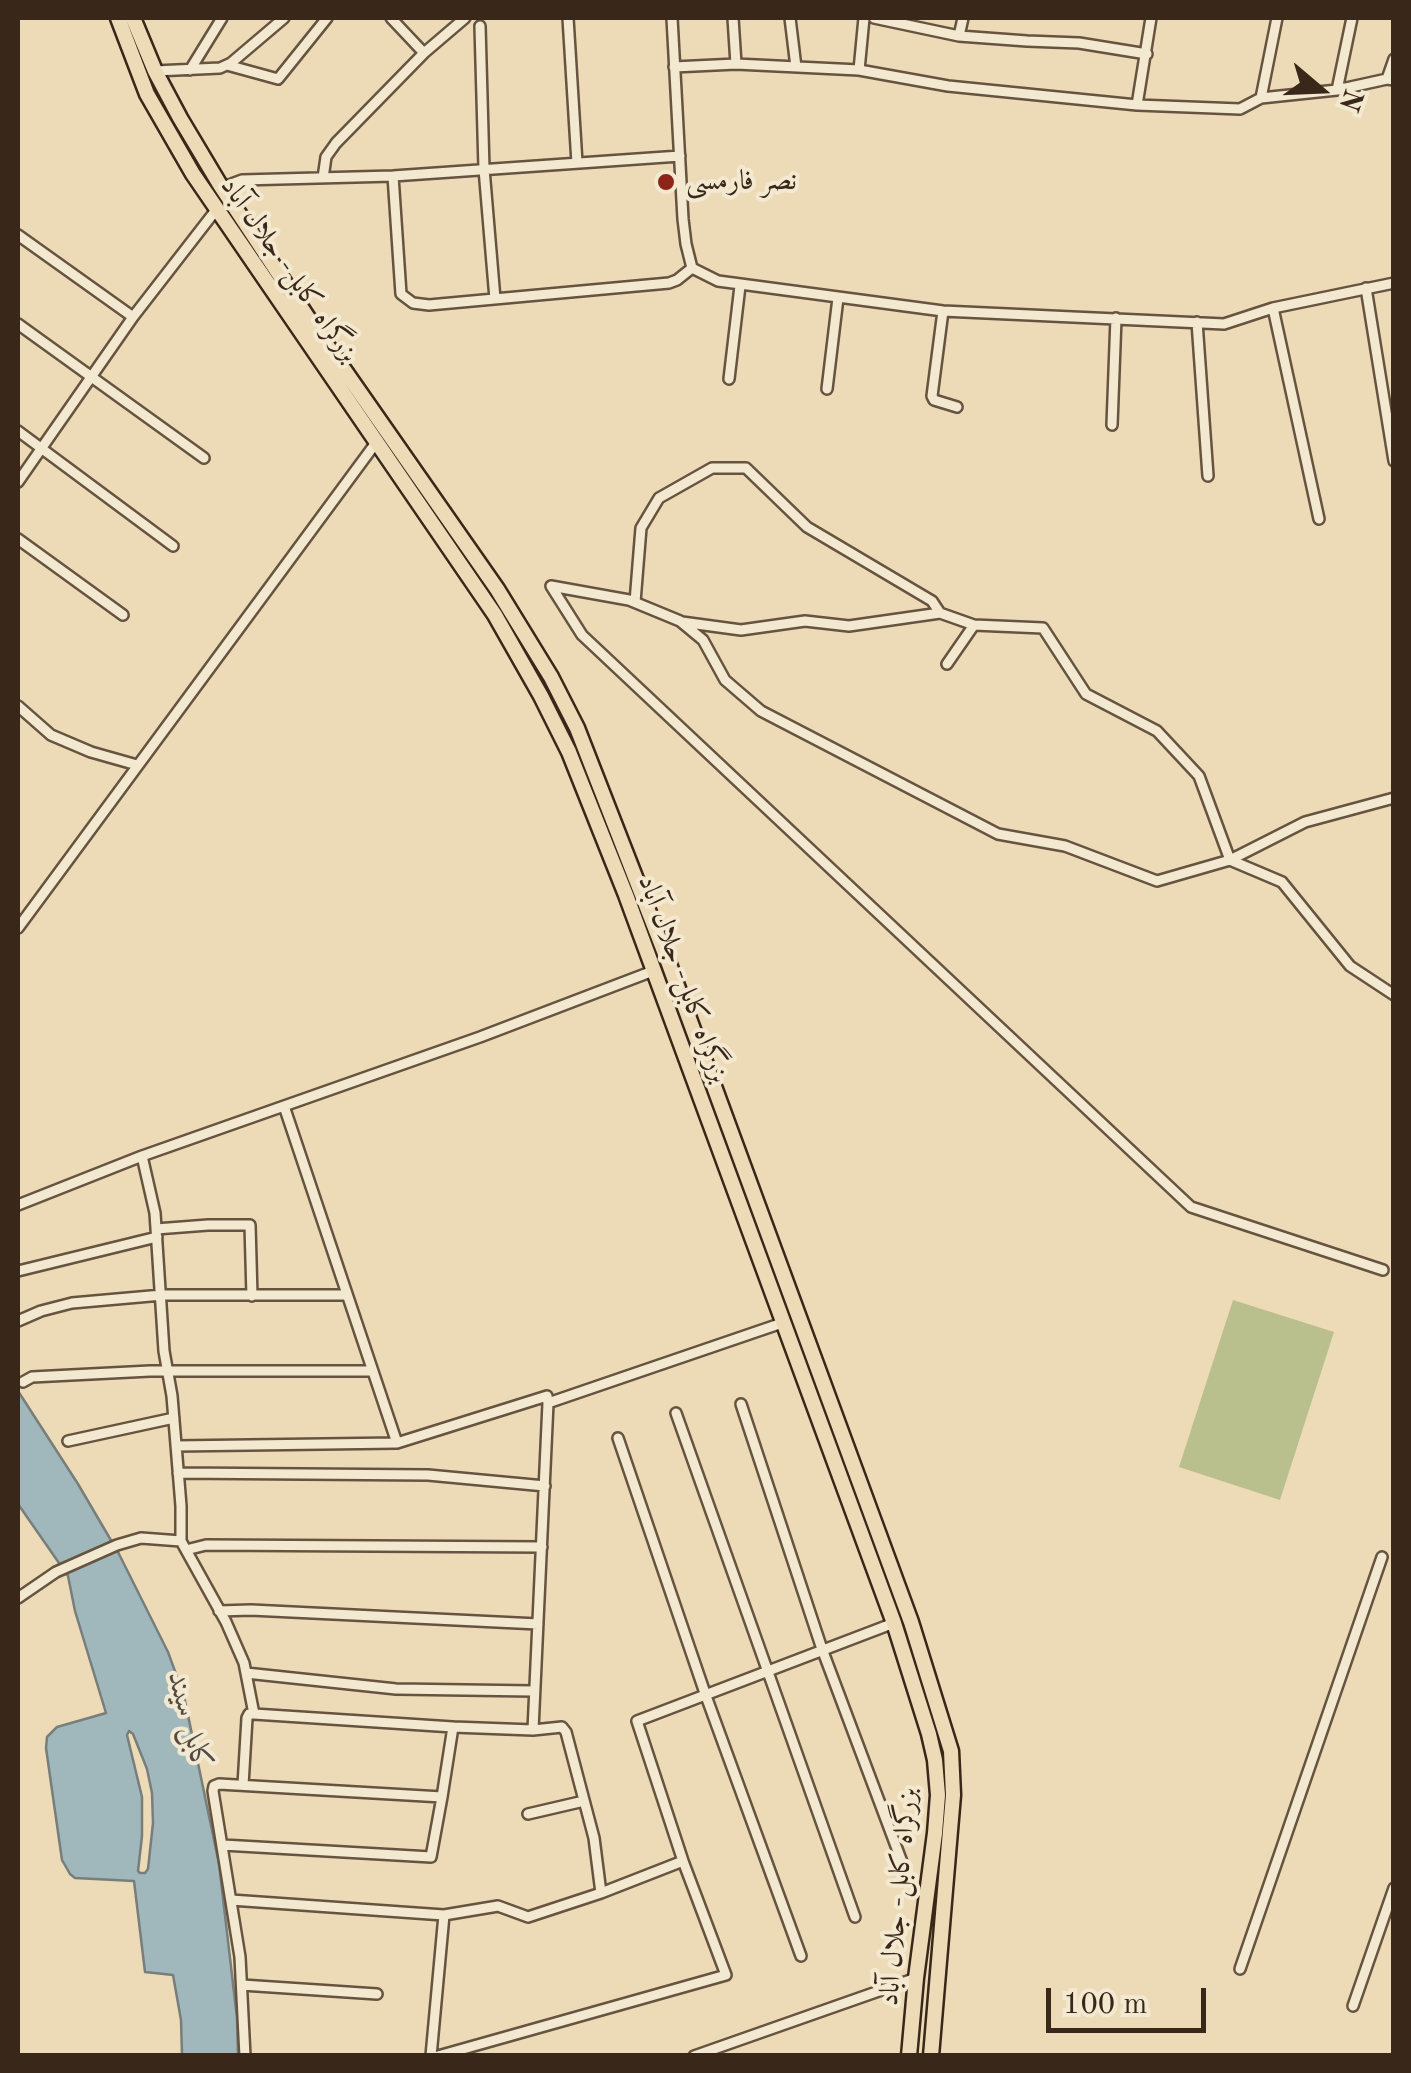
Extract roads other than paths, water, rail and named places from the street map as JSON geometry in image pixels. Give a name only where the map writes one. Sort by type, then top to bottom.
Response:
[{"type":"highway","name":"بزرگراه کابل- جلال آباد","points":[[118,18],[147,94],[216,210],[497,589],[577,728],[668,964],[929,1734],[938,1795],[909,2056]]},
{"type":"highway","name":"بزرگراه کابل- جلال آباد","points":[[133,18],[180,118],[496,615],[569,752],[911,1622],[951,1750],[953,1795],[931,2056]]},
{"type":"street","points":[[190,70],[222,18]]},
{"type":"street","points":[[155,71],[220,68],[284,18]]},
{"type":"street","points":[[226,64],[278,79],[327,18]]},
{"type":"street","points":[[391,18],[424,53]]},
{"type":"street","points":[[323,178],[326,157],[336,143],[424,53],[465,18]]},
{"type":"street","points":[[568,18],[577,163]]},
{"type":"street","points":[[672,18],[683,219],[692,268]]},
{"type":"street","points":[[733,18],[736,64]]},
{"type":"street","points":[[790,18],[796,67]]},
{"type":"street","points":[[860,70],[864,18]]},
{"type":"street","points":[[874,18],[959,36],[1080,42],[1147,54]]},
{"type":"street","points":[[959,36],[962,18]]},
{"type":"street","points":[[1137,104],[1151,18]]},
{"type":"street","points":[[1261,98],[1277,18]]},
{"type":"street","points":[[1337,90],[1352,18]]},
{"type":"street","points":[[480,26],[484,170],[495,299]]},
{"type":"street","points":[[674,67],[736,64],[860,70],[948,86],[1240,110],[1261,98],[1390,80],[1394,60]]},
{"type":"street","points":[[220,185],[242,180],[393,176],[680,156]]},
{"type":"street","points":[[393,176],[400,286],[404,298],[413,303],[429,305],[669,283],[692,268]]},
{"type":"street","points":[[18,482],[133,317],[216,210]]},
{"type":"street","points":[[18,235],[133,317]]},
{"type":"street","points":[[692,268],[718,282],[740,286],[943,311],[1224,324],[1273,308],[1394,283]]},
{"type":"street","points":[[729,379],[740,286]]},
{"type":"street","points":[[1366,288],[1394,462]]},
{"type":"street","points":[[827,389],[838,298]]},
{"type":"street","points":[[1273,308],[1319,520]]},
{"type":"street","points":[[943,311],[932,396],[957,407]]},
{"type":"street","points":[[1112,425],[1116,318]]},
{"type":"street","points":[[1197,322],[1208,476]]},
{"type":"street","points":[[18,324],[204,458]]},
{"type":"street","points":[[18,431],[173,546]]},
{"type":"street","points":[[18,928],[382,436]]},
{"type":"street","points":[[634,602],[641,528],[660,498],[712,468],[746,468],[806,527],[932,601],[940,613]]},
{"type":"street","points":[[18,539],[123,615]]},
{"type":"street","points":[[1383,1270],[1191,1207],[582,635],[551,586],[634,602],[680,622],[702,640],[726,680],[761,711],[998,834],[1065,846],[1156,881],[1230,860],[1306,822],[1394,798]]},
{"type":"street","points":[[680,622],[741,630],[805,621],[848,626],[940,613],[974,625],[1043,628],[1086,694],[1157,732],[1199,776],[1230,860],[1282,882],[1350,966],[1394,994]]},
{"type":"street","points":[[947,664],[974,625]]},
{"type":"street","points":[[18,706],[51,735],[137,765]]},
{"type":"street","points":[[18,1204],[652,971]]},
{"type":"street","points":[[284,1106],[397,1443]]},
{"type":"street","points":[[142,1156],[155,1213],[164,1351],[174,1418],[184,1545],[238,1649],[254,1714]]},
{"type":"street","points":[[18,1270],[157,1233],[208,1225],[250,1226],[252,1296]]},
{"type":"street","points":[[18,1320],[72,1303],[162,1295],[348,1295]]},
{"type":"street","points":[[548,1403],[790,1319]]},
{"type":"street","points":[[24,1382],[45,1376],[168,1370],[371,1371]]},
{"type":"street","points":[[176,1446],[397,1443],[547,1396],[532,1730]]},
{"type":"street","points":[[740,1404],[822,1649],[902,1862]]},
{"type":"street","points":[[676,1414],[856,1917]]},
{"type":"street","points":[[68,1441],[174,1418]]},
{"type":"street","points":[[618,1438],[801,1956]]},
{"type":"street","points":[[178,1473],[428,1475],[545,1486]]},
{"type":"street","points":[[18,1598],[56,1572],[141,1538],[184,1545],[542,1547]]},
{"type":"street","points":[[1240,1969],[1382,1557]]},
{"type":"street","points":[[219,1610],[538,1624]]},
{"type":"street","points":[[438,2056],[726,1975],[636,1721],[894,1624]]},
{"type":"street","points":[[246,1673],[396,1689],[533,1691]]},
{"type":"street","points":[[244,1786],[249,1714],[453,1727],[562,1727],[594,1838],[601,1893]]},
{"type":"street","points":[[223,1844],[432,1857],[453,1727]]},
{"type":"street","points":[[245,2056],[240,1957],[214,1786],[442,1797]]},
{"type":"street","points":[[528,1814],[584,1800]]},
{"type":"street","points":[[231,1900],[444,1915],[498,1906],[528,1916],[684,1861]]},
{"type":"street","points":[[1353,2006],[1394,1888]]},
{"type":"street","points":[[430,2056],[444,1915]]},
{"type":"street","points":[[694,2056],[916,1978]]},
{"type":"street","points":[[242,1986],[377,1994]]},
{"type":"water","name":"کابل سيند","points":[[18,1391],[119,1554],[168,1652],[184,1696],[219,1864],[238,2055],[182,2055],[173,1975],[145,1972],[134,1881],[75,1878],[62,1860],[47,1737],[57,1727],[106,1713],[68,1576],[18,1504]],"holes":[[[129,1731],[152,1793],[153,1823],[145,1873],[138,1871],[142,1797],[127,1735]]]},
{"type":"place","name":"نصر فارمسی","points":[[666,182]]}]
